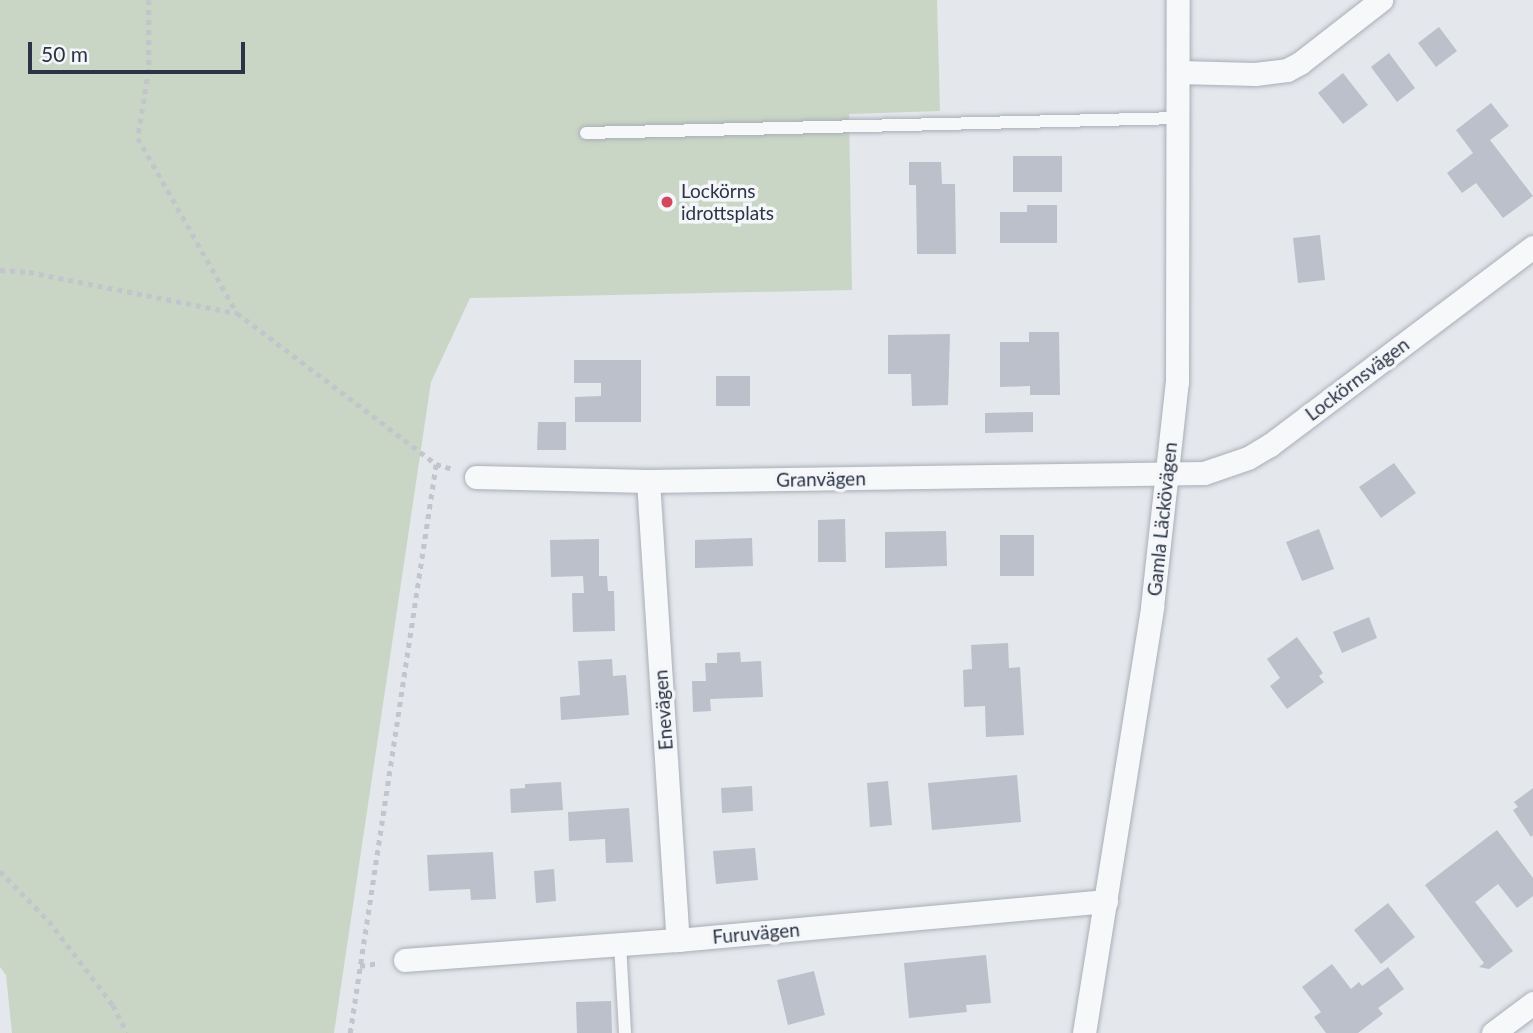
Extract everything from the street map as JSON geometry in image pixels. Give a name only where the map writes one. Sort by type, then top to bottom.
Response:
[{"type":"street","name":"Gamla Läckövägen","points":[[1084,1033],[1152,607],[1177,382],[1178,0]]},
{"type":"street","points":[[1179,72],[1255,74],[1287,69],[1381,0]]},
{"type":"street","name":"Lockörnsvägen","points":[[1167,475],[1204,473],[1224,468],[1270,445],[1533,247]]},
{"type":"street","name":"Granvägen","points":[[476,477],[648,481],[1167,475]]},
{"type":"street","name":"Enevägen","points":[[648,481],[678,940]]},
{"type":"street","name":"Furuvägen","points":[[405,960],[678,940],[1106,901]]},
{"type":"street","points":[[1493,1033],[1533,1003]]},
{"type":"lane","points":[[586,133],[1179,118]]},
{"type":"lane","points":[[620,943],[625,1033]]},
{"type":"path","points":[[149,0],[149,69],[138,138],[237,313],[436,464],[476,477]]},
{"type":"path","points":[[0,270],[29,272],[237,313]]},
{"type":"path","points":[[350,1033],[436,464]]},
{"type":"path","points":[[0,871],[57,932],[113,1005],[127,1033]]},
{"type":"green space","points":[[0,0],[937,0],[940,111],[849,114],[852,290],[470,298],[431,382],[334,1033],[12,1033],[6,975],[0,967]]},
{"type":"building","points":[[1439,27],[1457,51],[1436,67],[1418,43]]},
{"type":"building","points":[[1389,53],[1415,88],[1397,102],[1371,67]]},
{"type":"building","points":[[1343,73],[1368,105],[1343,124],[1318,93]]},
{"type":"building","points":[[1491,103],[1509,126],[1490,140],[1533,196],[1503,218],[1476,183],[1462,193],[1447,173],[1473,153],[1456,130]]},
{"type":"building","points":[[1013,156],[1062,156],[1062,192],[1013,192]]},
{"type":"building","points":[[909,162],[941,162],[942,184],[955,184],[956,254],[917,254],[916,185],[909,185]]},
{"type":"building","points":[[1027,205],[1057,205],[1057,243],[1000,243],[1000,212],[1027,212]]},
{"type":"building","points":[[1320,235],[1325,280],[1298,283],[1293,238]]},
{"type":"building","points":[[1029,332],[1059,332],[1060,395],[1030,395],[1030,386],[1000,387],[1000,342],[1029,342]]},
{"type":"building","points":[[950,334],[948,405],[912,406],[911,374],[888,374],[888,335]]},
{"type":"building","points":[[574,360],[641,360],[641,422],[575,422],[575,397],[601,396],[601,383],[574,383]]},
{"type":"building","points":[[716,376],[750,376],[750,406],[716,406]]},
{"type":"building","points":[[1033,412],[1033,432],[985,433],[985,413]]},
{"type":"building","points":[[538,422],[566,422],[566,450],[537,450]]},
{"type":"building","points":[[1394,463],[1416,493],[1381,518],[1359,487]]},
{"type":"building","points":[[845,519],[846,562],[818,562],[818,520]]},
{"type":"building","points":[[1319,529],[1334,569],[1302,581],[1286,542]]},
{"type":"building","points":[[946,531],[947,566],[885,568],[885,532]]},
{"type":"building","points":[[1000,535],[1034,535],[1034,576],[1000,576]]},
{"type":"building","points":[[752,538],[753,566],[695,568],[695,540]]},
{"type":"building","points":[[599,539],[599,576],[607,576],[608,591],[614,591],[615,631],[573,632],[572,593],[584,593],[583,576],[551,577],[550,540]]},
{"type":"building","points":[[1369,617],[1377,638],[1342,653],[1333,632]]},
{"type":"building","points":[[1297,637],[1323,673],[1319,676],[1324,682],[1287,709],[1270,686],[1280,678],[1267,659]]},
{"type":"building","points":[[1008,643],[1009,668],[1020,667],[1024,735],[986,737],[985,706],[964,707],[963,670],[972,669],[971,645]]},
{"type":"building","points":[[740,652],[741,662],[761,661],[763,697],[710,699],[711,711],[693,712],[692,681],[706,681],[705,663],[717,663],[717,653]]},
{"type":"building","points":[[612,659],[613,676],[626,675],[629,715],[561,720],[560,697],[580,695],[578,661]]},
{"type":"building","points":[[1017,775],[1021,822],[932,830],[928,783]]},
{"type":"building","points":[[888,781],[892,825],[870,827],[867,783]]},
{"type":"building","points":[[561,782],[563,810],[511,813],[510,789],[525,788],[525,784]]},
{"type":"building","points":[[752,786],[753,811],[722,813],[721,788]]},
{"type":"building","points":[[1533,788],[1531,837],[1513,810],[1518,807],[1514,802]]},
{"type":"building","points":[[629,808],[633,862],[606,863],[605,839],[569,841],[568,812]]},
{"type":"building","points":[[1497,830],[1533,878],[1533,896],[1517,908],[1498,884],[1475,902],[1513,951],[1489,969],[1479,967],[1484,963],[1425,885]]},
{"type":"building","points":[[755,848],[758,880],[716,884],[713,851]]},
{"type":"building","points":[[493,852],[496,899],[471,900],[470,889],[429,891],[427,855]]},
{"type":"building","points":[[554,869],[556,901],[536,903],[534,871]]},
{"type":"building","points":[[1388,903],[1415,937],[1381,964],[1354,930]]},
{"type":"building","points":[[986,955],[991,1003],[966,1005],[967,1012],[909,1018],[904,963]]},
{"type":"building","points":[[1332,964],[1351,989],[1359,982],[1362,986],[1388,967],[1404,989],[1378,1008],[1383,1014],[1358,1033],[1326,1033],[1314,1017],[1321,1012],[1302,987]]},
{"type":"building","points":[[814,971],[825,1015],[788,1025],[777,980]]},
{"type":"building","points":[[611,1001],[612,1033],[577,1033],[576,1002]]},
{"type":"place","name":"Lockörns idrottsplats","points":[[667,202]]}]
